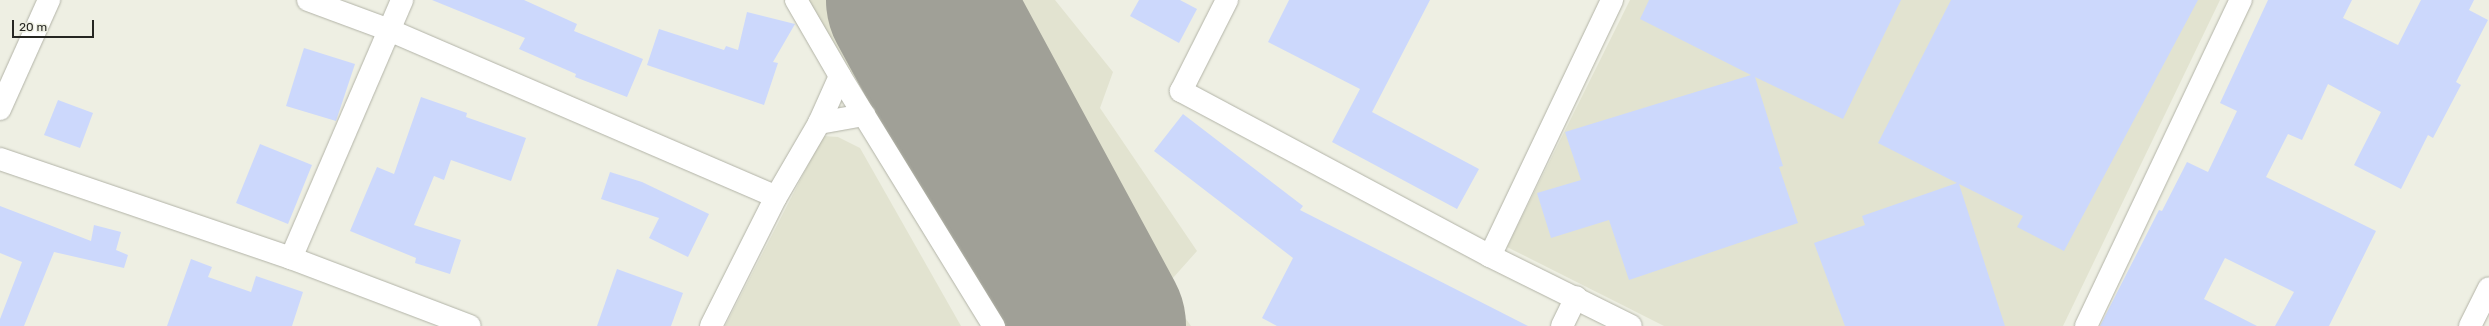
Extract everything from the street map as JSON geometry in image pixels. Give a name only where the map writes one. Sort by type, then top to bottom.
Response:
[{"type":"main road","points":[[0,109],[49,0]]},
{"type":"main road","points":[[308,0],[389,30],[776,197]]},
{"type":"main road","points":[[291,258],[402,0]]},
{"type":"main road","points":[[796,0],[840,76],[994,326]]},
{"type":"main road","points":[[1227,0],[1181,91],[1490,256],[1576,297],[1631,326]]},
{"type":"main road","points":[[1490,256],[1612,0]]},
{"type":"main road","points":[[2086,326],[2241,0]]},
{"type":"main road","points":[[711,326],[776,197],[819,123],[840,76]]},
{"type":"main road","points":[[819,123],[864,115]]},
{"type":"main road","points":[[0,159],[291,258],[470,326]]},
{"type":"main road","points":[[2470,326],[2489,288]]},
{"type":"main road","points":[[1562,326],[1576,297]]},
{"type":"shaded area","points":[[808,0],[1055,0],[1113,72],[1100,108],[1197,251],[1164,288],[1191,326],[1005,326]]},
{"type":"shaded area","points":[[1630,0],[2220,0],[2063,326],[1664,326],[1507,247]]},
{"type":"shaded area","points":[[823,136],[838,137],[860,148],[961,326],[725,326]]},
{"type":"building","points":[[432,0],[524,0],[577,24],[574,31],[643,59],[627,97],[575,77],[576,74],[519,49],[525,38]]},
{"type":"building","points":[[1139,0],[1180,0],[1197,9],[1179,43],[1130,16]]},
{"type":"building","points":[[1289,0],[1430,0],[1372,112],[1479,169],[1457,209],[1332,142],[1360,89],[1268,42]]},
{"type":"building","points":[[1649,0],[1901,0],[1843,119],[1755,77],[1783,166],[1779,167],[1798,223],[1629,280],[1609,220],[1551,238],[1537,193],[1581,180],[1565,132],[1751,75],[1640,19]]},
{"type":"building","points":[[1951,0],[2198,0],[2064,251],[2017,227],[2023,216],[1959,184],[2005,326],[1845,326],[1814,243],[1865,225],[1862,216],[1957,183],[1878,143]]},
{"type":"building","points":[[2268,0],[2352,0],[2343,18],[2398,45],[2421,0],[2474,0],[2469,10],[2488,20],[2456,82],[2461,85],[2433,138],[2428,135],[2401,189],[2354,165],[2381,112],[2328,84],[2302,140],[2288,134],[2266,177],[2376,231],[2329,326],[2275,326],[2294,292],[2225,258],[2204,299],[2257,326],[2100,326],[2159,210],[2162,211],[2187,162],[2208,172],[2237,111],[2220,103]]},
{"type":"building","points":[[747,12],[795,24],[773,62],[778,63],[764,105],[647,65],[659,29],[724,50],[726,46],[738,50]]},
{"type":"building","points":[[304,48],[355,64],[336,121],[286,106]]},
{"type":"building","points":[[421,97],[467,113],[466,117],[526,138],[511,181],[451,160],[444,180],[434,176],[414,225],[461,240],[450,274],[415,263],[416,258],[350,231],[377,167],[394,174]]},
{"type":"building","points":[[58,100],[93,113],[80,148],[44,135]]},
{"type":"building","points":[[1183,114],[1303,206],[1300,210],[1528,326],[1277,326],[1262,318],[1293,258],[1154,151]]},
{"type":"building","points":[[260,144],[312,165],[288,224],[236,203]]},
{"type":"building","points":[[610,172],[642,182],[709,214],[688,257],[649,238],[659,218],[601,199]]},
{"type":"building","points":[[0,206],[91,241],[94,225],[121,232],[116,250],[128,255],[124,268],[54,252],[24,326],[0,326],[0,319],[22,262],[0,253]]},
{"type":"building","points":[[191,259],[212,267],[208,277],[251,292],[256,276],[303,292],[292,326],[167,326]]},
{"type":"building","points":[[617,269],[683,293],[671,326],[597,326]]},
{"type":"runway","points":[[918,0],[1094,326]]}]
